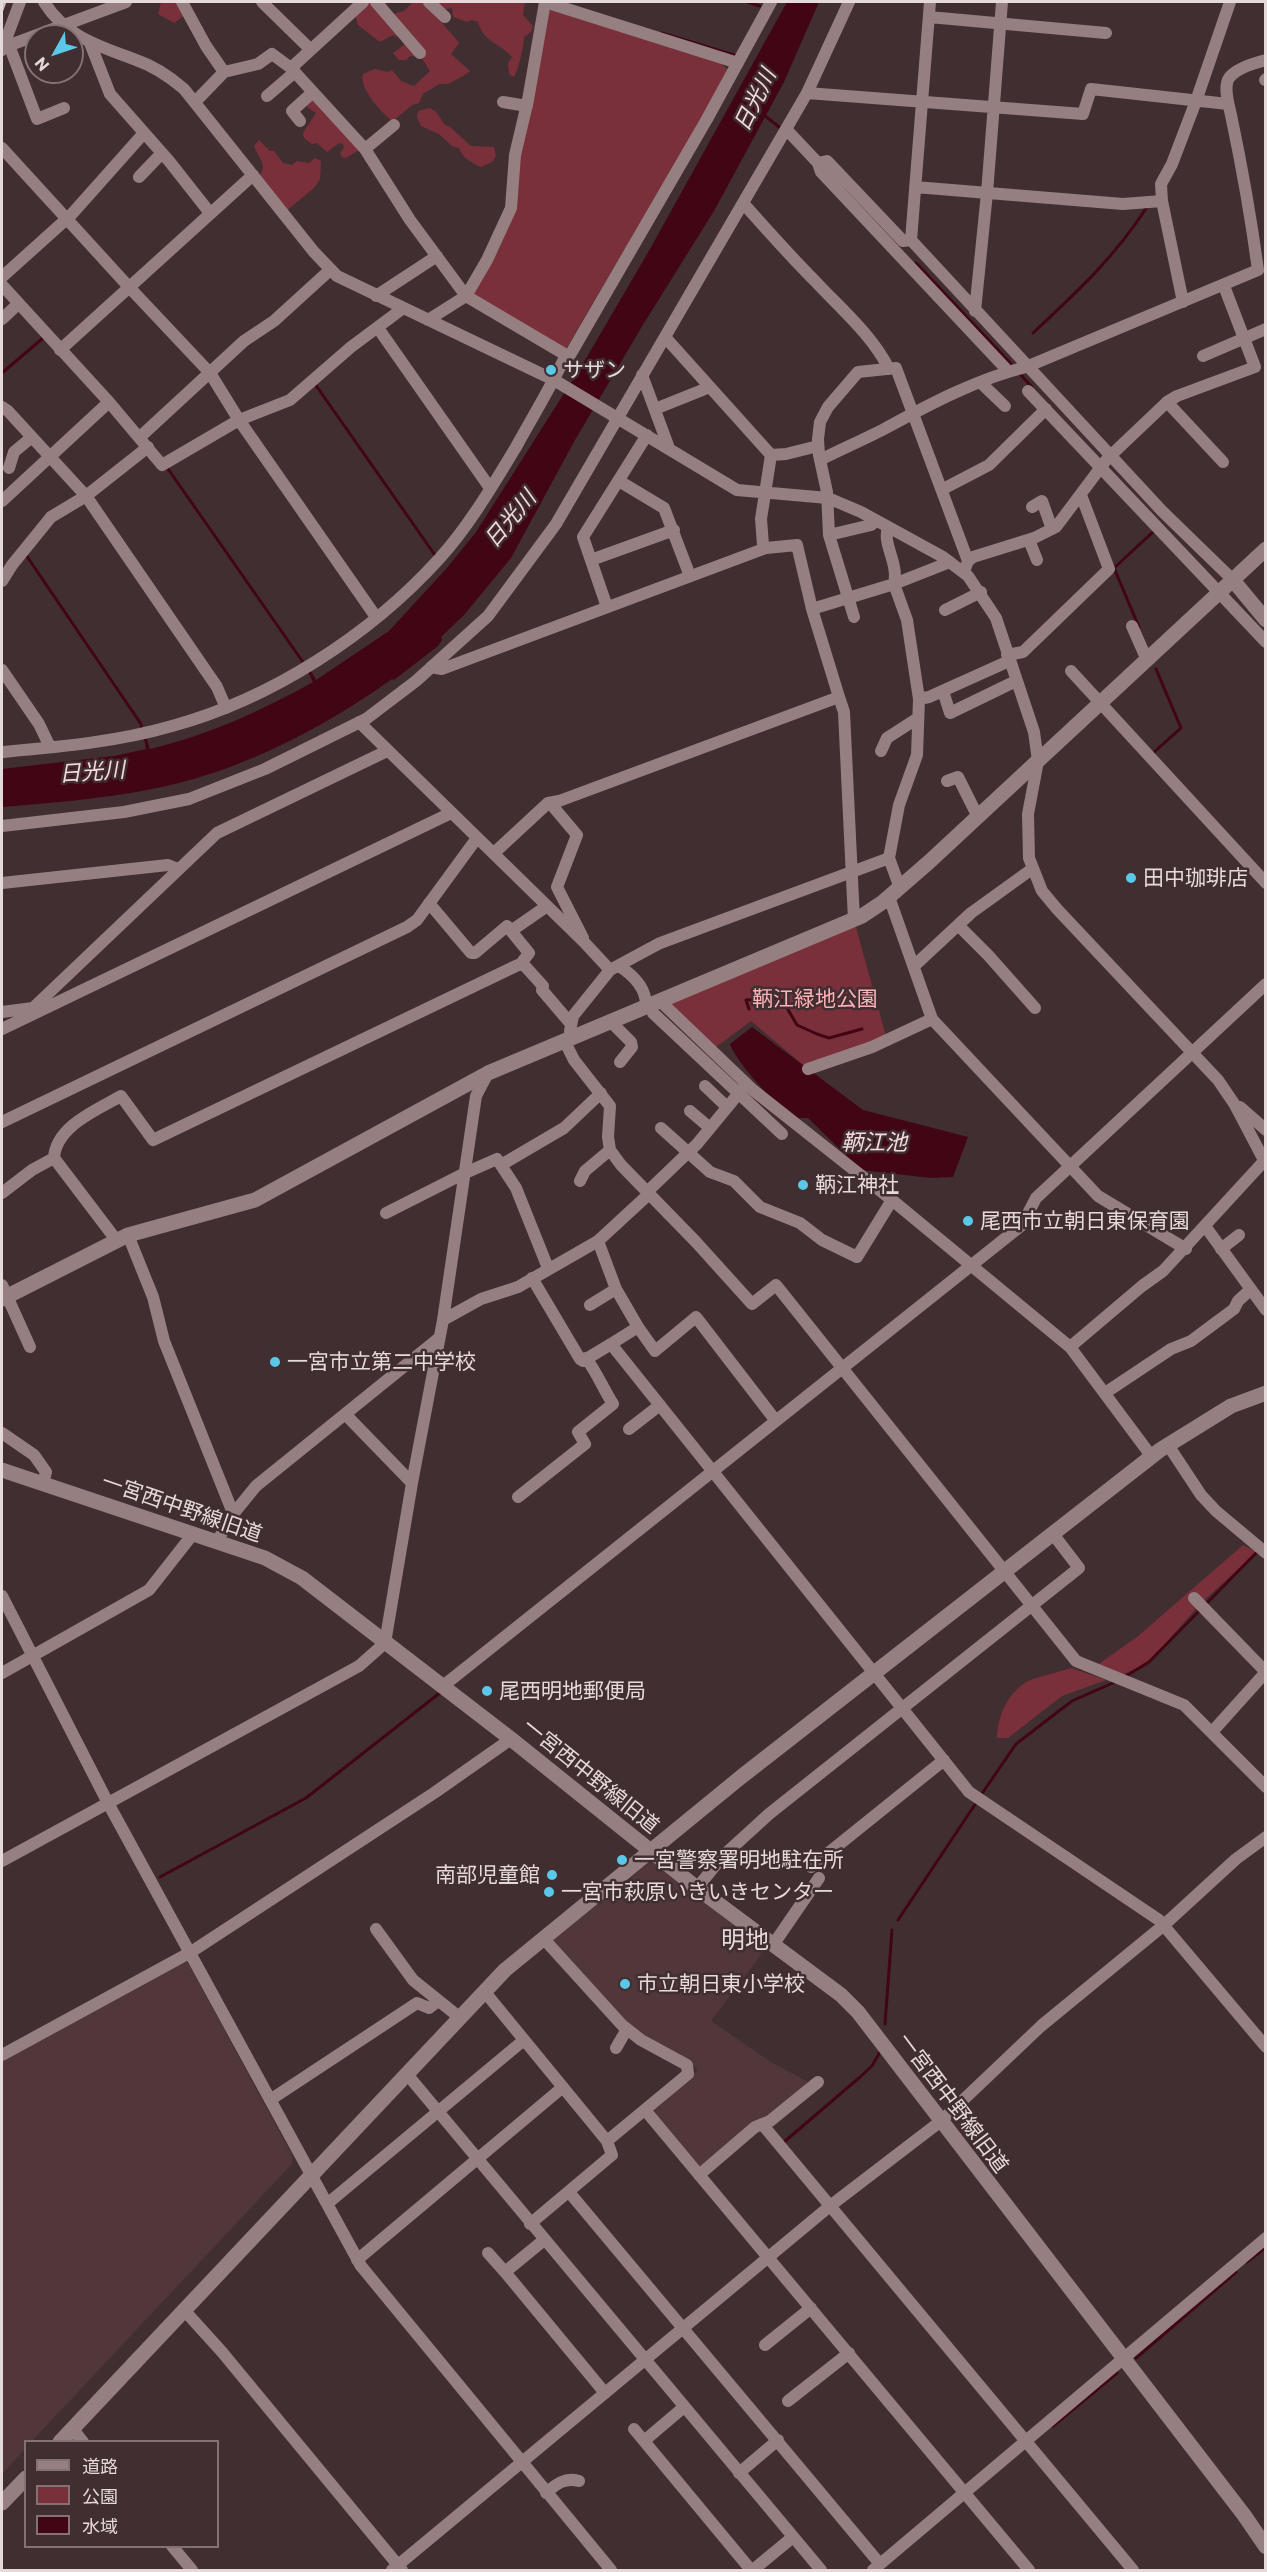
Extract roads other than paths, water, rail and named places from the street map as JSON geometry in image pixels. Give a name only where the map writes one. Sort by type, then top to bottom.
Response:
[{"type":"street","points":[[20,2],[4,48],[38,118],[64,108]]},
{"type":"street","points":[[44,2],[52,15],[62,24]]},
{"type":"street","points":[[66,24],[126,2]]},
{"type":"street","points":[[182,2],[206,46],[224,72]]},
{"type":"street","points":[[262,2],[310,49]]},
{"type":"street","points":[[267,96],[310,49],[363,2]]},
{"type":"street","points":[[376,2],[420,53]]},
{"type":"street","points":[[429,2],[445,17]]},
{"type":"street","points":[[428,320],[466,296],[487,260],[511,208],[515,154],[545,2],[738,63]]},
{"type":"street","points":[[2,752],[110,739],[172,726],[226,708],[270,688],[317,661],[376,617],[440,558],[490,488],[554,380],[566,355],[570,355],[771,2]]},
{"type":"street","points":[[2,826],[124,812],[189,799],[265,770],[359,722],[416,681],[488,616],[556,524],[807,93],[849,2]]},
{"type":"street","points":[[930,2],[924,101],[911,160],[915,187],[911,240],[1026,367],[1162,511],[1232,579],[1266,620]]},
{"type":"street","points":[[975,311],[1002,2]]},
{"type":"street","points":[[1183,302],[1162,201],[1161,184],[1172,164],[1196,101],[1230,2]]},
{"type":"street","points":[[929,17],[1106,33]]},
{"type":"street","points":[[84,39],[138,60],[166,75],[196,101],[253,175],[337,276],[554,380],[737,490],[765,494],[816,495],[828,498],[876,521],[950,562],[966,567]]},
{"type":"street","points":[[4,48],[24,40]]},
{"type":"street","points":[[90,43],[110,94],[162,153],[210,213]]},
{"type":"street","points":[[196,101],[224,72],[258,64],[272,54],[293,70],[365,149],[410,220],[466,296],[566,355]]},
{"type":"street","points":[[820,460],[862,445],[912,412],[1008,371],[1026,367],[1262,270],[1228,104],[1227,82],[1229,77],[1248,66],[1266,60]]},
{"type":"street","points":[[807,93],[1083,114],[1090,89],[1228,104]]},
{"type":"street","points":[[300,121],[292,111],[313,92]]},
{"type":"street","points":[[503,102],[526,106]]},
{"type":"street","points":[[365,149],[394,125]]},
{"type":"street","points":[[786,129],[818,163],[821,172],[1008,371]]},
{"type":"street","points":[[2,277],[98,187],[144,133]]},
{"type":"street","points":[[2,148],[210,373],[239,420],[376,617]]},
{"type":"street","points":[[139,177],[162,153]]},
{"type":"street","points":[[818,163],[827,160],[903,241],[911,240]]},
{"type":"street","points":[[60,350],[253,175]]},
{"type":"street","points":[[915,187],[1124,204],[1162,201]]},
{"type":"street","points":[[743,203],[787,253],[860,328],[881,353],[889,369]]},
{"type":"street","points":[[376,296],[437,256]]},
{"type":"street","points":[[140,437],[244,340],[274,321],[330,270]]},
{"type":"street","points":[[2,285],[109,402],[162,465],[239,420],[290,400],[351,347],[402,309]]},
{"type":"street","points":[[966,567],[984,554],[1029,540],[1052,529],[1066,515],[1101,467],[1167,402],[1177,396],[1254,367],[1224,286]]},
{"type":"street","points":[[2,319],[18,304]]},
{"type":"street","points":[[378,328],[490,488]]},
{"type":"street","points":[[1203,356],[1266,329]]},
{"type":"street","points":[[664,336],[771,455]]},
{"type":"street","points":[[854,617],[829,535],[828,498],[818,446],[820,422],[839,391],[858,372],[896,368],[943,489],[966,567],[996,618],[1034,732],[1038,761],[1028,814],[1029,858],[1042,891],[1193,1053],[1230,1098],[1266,1130]]},
{"type":"street","points":[[642,375],[669,448]]},
{"type":"street","points":[[981,383],[1005,406]]},
{"type":"street","points":[[655,409],[710,387]]},
{"type":"street","points":[[1028,391],[1266,642]]},
{"type":"street","points":[[2,501],[49,455],[109,402]]},
{"type":"street","points":[[1167,402],[1223,462]]},
{"type":"street","points":[[2,407],[86,496],[217,687],[226,708]]},
{"type":"street","points":[[943,489],[989,465],[1046,409]]},
{"type":"street","points":[[607,607],[583,537],[647,435]]},
{"type":"street","points":[[9,468],[14,452],[32,437]]},
{"type":"street","points":[[771,455],[786,454],[818,446]]},
{"type":"street","points":[[3,574],[51,517],[86,496],[148,447]]},
{"type":"street","points":[[766,548],[763,545],[761,519],[771,455]]},
{"type":"street","points":[[619,481],[664,507],[690,576]]},
{"type":"street","points":[[919,699],[943,691],[1023,652],[1109,569],[1081,495]]},
{"type":"street","points":[[1032,507],[1042,501],[1052,529]]},
{"type":"street","points":[[829,535],[871,525],[876,521]]},
{"type":"street","points":[[888,528],[885,535],[897,572],[894,584],[907,620],[919,699],[917,755],[899,806],[889,858],[895,893],[914,966],[932,1019],[1098,1196],[1186,1249]]},
{"type":"street","points":[[591,560],[674,530]]},
{"type":"street","points":[[1029,540],[1037,560]]},
{"type":"street","points":[[431,667],[442,669],[766,548],[797,545],[812,609],[844,712],[854,920]]},
{"type":"street","points":[[30,1347],[3,1293],[123,1238],[255,1200],[488,1073],[568,1034],[653,1006],[854,920],[895,893],[1266,549]]},
{"type":"street","points":[[812,609],[894,584],[950,562]]},
{"type":"street","points":[[945,610],[981,592]]},
{"type":"street","points":[[1132,626],[1147,660]]},
{"type":"street","points":[[2,669],[39,724],[50,747]]},
{"type":"street","points":[[1071,671],[1266,883]]},
{"type":"street","points":[[943,691],[950,713],[1016,681]]},
{"type":"street","points":[[494,853],[550,803],[839,698]]},
{"type":"street","points":[[881,751],[887,738],[918,718]]},
{"type":"street","points":[[359,722],[584,942],[614,968],[637,982],[653,1006],[743,1089],[892,1200],[1071,1347],[1152,1457]]},
{"type":"street","points":[[2,1012],[34,1010],[217,833],[387,751]]},
{"type":"street","points":[[947,781],[958,777],[978,817]]},
{"type":"street","points":[[511,931],[544,904],[557,887],[577,835],[550,803]]},
{"type":"street","points":[[2,1029],[34,1010],[451,813]]},
{"type":"street","points":[[2,1122],[407,927],[417,920],[477,838]]},
{"type":"street","points":[[568,1034],[573,1016],[614,968],[660,943],[889,858]]},
{"type":"street","points":[[2,883],[168,865],[178,869]]},
{"type":"street","points":[[914,966],[991,897],[1032,869]]},
{"type":"street","points":[[557,887],[584,942]]},
{"type":"street","points":[[233,1513],[164,1341],[153,1297],[123,1238],[54,1158],[55,1147],[72,1126],[122,1096],[153,1140],[520,965],[529,953],[507,926],[475,953],[471,953],[429,903]]},
{"type":"street","points":[[958,925],[1035,1008]]},
{"type":"street","points":[[520,965],[524,965],[543,986],[542,990],[568,1034],[574,1060],[610,1106],[608,1137],[610,1150],[648,1193],[696,1242],[752,1305],[776,1285],[844,1367],[1030,1606],[1076,1661],[1184,1705],[1266,1787]]},
{"type":"street","points":[[443,1686],[711,1470],[1022,1225],[1036,1198],[1266,984]]},
{"type":"street","points":[[808,1069],[872,1047],[932,1019]]},
{"type":"street","points":[[610,1021],[631,1042],[632,1047],[620,1062]]},
{"type":"street","points":[[2,1861],[359,1666],[386,1643],[412,1483],[443,1320],[476,1096],[488,1073]]},
{"type":"street","points":[[705,1086],[728,1107]]},
{"type":"street","points":[[443,1320],[481,1299],[518,1287],[598,1241],[688,1153],[743,1089]]},
{"type":"street","points":[[743,1089],[782,1134]]},
{"type":"street","points":[[501,1165],[564,1128],[601,1093]]},
{"type":"street","points":[[1071,1347],[1142,1286],[1163,1272],[1265,1161],[1230,1098]]},
{"type":"street","points":[[690,1110],[710,1128]]},
{"type":"street","points":[[661,1128],[711,1172],[734,1181],[760,1207],[800,1223],[822,1240],[856,1257],[892,1200]]},
{"type":"street","points":[[580,1181],[585,1171],[610,1150]]},
{"type":"street","points":[[2,1193],[32,1170],[54,1158]]},
{"type":"street","points":[[386,1213],[497,1159],[521,1198],[530,1227],[548,1268]]},
{"type":"street","points":[[1205,1226],[1266,1310]]},
{"type":"street","points":[[1221,1249],[1239,1235]]},
{"type":"street","points":[[598,1241],[616,1289],[655,1351],[696,1317],[776,1421]]},
{"type":"street","points":[[532,1278],[583,1361],[638,1327]]},
{"type":"street","points":[[590,1305],[616,1289]]},
{"type":"street","points":[[1105,1393],[1171,1350],[1191,1341],[1234,1308],[1250,1290]]},
{"type":"street","points":[[218,1542],[233,1513],[256,1486],[438,1339]]},
{"type":"street","points":[[611,1344],[969,1792],[1164,1925],[1266,2047]]},
{"type":"street","points":[[518,1497],[585,1444],[578,1432],[613,1404],[586,1358]]},
{"type":"street","points":[[62,2440],[459,2017],[484,1991],[543,1938],[741,1778],[1152,1457],[1232,1406],[1266,1393]]},
{"type":"street","points":[[629,1429],[660,1405]]},
{"type":"street","points":[[346,1415],[412,1483]]},
{"type":"street","points":[[2,1433],[34,1455],[46,1472],[43,1484]]},
{"type":"street","points":[[1168,1445],[1209,1503],[1266,1553]]},
{"type":"street","name":"一宮西中野線旧道","points":[[2,1470],[265,1558],[302,1578],[511,1738],[697,1888],[841,1995],[858,2012],[1122,2360],[1244,2515],[1266,2547]]},
{"type":"street","points":[[2,1674],[149,1590],[194,1534]]},
{"type":"street","points":[[697,1888],[723,1856],[769,1814],[1079,1568],[1053,1534]]},
{"type":"street","points":[[2,1596],[108,1803],[357,2260],[377,2289],[611,2571]]},
{"type":"street","points":[[1194,1598],[1266,1672],[1212,1732]]},
{"type":"street","points":[[2,2055],[191,1952],[434,1793],[511,1738]]},
{"type":"street","points":[[811,1867],[944,1760]]},
{"type":"street","points":[[184,2310],[222,2352],[398,2569],[682,2327],[830,2205],[941,2121],[1041,2026],[1164,1925],[1212,1879],[1266,1837]]},
{"type":"street","points":[[772,1945],[819,1878]]},
{"type":"street","points":[[376,1929],[413,1980],[459,2017]]},
{"type":"street","points":[[543,1938],[627,2029],[641,2040],[687,2066],[688,2074],[607,2141]]},
{"type":"street","points":[[484,1991],[607,2141],[612,2155],[530,2224]]},
{"type":"street","points":[[270,2100],[417,2003],[429,2008],[438,2001]]},
{"type":"street","points":[[616,2048],[627,2029]]},
{"type":"street","points":[[327,2204],[524,2040]]},
{"type":"street","points":[[406,2073],[821,2571]]},
{"type":"street","points":[[699,2175],[755,2127],[770,2121],[818,2082]]},
{"type":"street","points":[[357,2260],[563,2087]]},
{"type":"street","points":[[645,2110],[1029,2571]]},
{"type":"street","points":[[762,2124],[1133,2571]]},
{"type":"street","points":[[569,2192],[778,2439],[877,2567],[1266,2238]]},
{"type":"street","points":[[505,2272],[544,2240]]},
{"type":"street","points":[[488,2253],[605,2393]]},
{"type":"street","points":[[765,2345],[811,2308]]},
{"type":"street","points":[[788,2401],[849,2353]]},
{"type":"street","points":[[644,2441],[684,2408]]},
{"type":"street","points":[[72,2428],[81,2440]]},
{"type":"street","points":[[634,2429],[752,2571],[793,2537]]},
{"type":"street","points":[[739,2473],[778,2439]]},
{"type":"street","points":[[546,2493],[559,2482],[573,2479],[579,2481]]},
{"type":"street","points":[[2,2503],[24,2480]]},
{"type":"street","points":[[173,2548],[192,2571]]},
{"type":"water","name":"日光川","points":[[787,2],[819,2],[784,82],[714,211],[575,440],[511,558],[464,615],[441,637],[442,640],[438,646],[394,680],[392,679],[335,716],[306,733],[244,762],[180,783],[147,790],[2,807],[2,769],[114,756],[146,749],[144,739],[147,739],[150,749],[193,737],[234,721],[293,693],[313,682],[308,672],[311,671],[316,680],[389,631],[446,569],[476,532],[584,362],[650,249]]},
{"type":"water","name":"鞆江池","points":[[752,1027],[863,1110],[968,1137],[953,1177],[931,1178],[861,1170],[808,1118],[798,1118],[790,1114],[770,1097],[741,1062],[730,1044]]},
{"type":"waterway","points":[[747,2],[760,6]]},
{"type":"waterway","points":[[662,33],[737,56]]},
{"type":"waterway","name":"日光川","points":[[764,115],[779,127]]},
{"type":"waterway","points":[[1033,333],[1080,289],[1108,258],[1147,207]]},
{"type":"waterway","points":[[916,263],[1012,365]]},
{"type":"waterway","points":[[2,373],[43,338]]},
{"type":"waterway","points":[[1020,374],[1032,387]]},
{"type":"waterway","points":[[315,384],[437,558]]},
{"type":"waterway","points":[[166,466],[305,665]]},
{"type":"waterway","points":[[1139,627],[1114,568],[1154,531]]},
{"type":"waterway","points":[[26,555],[141,724],[142,731]]},
{"type":"waterway","points":[[1153,753],[1181,728],[1156,669]]},
{"type":"waterway","points":[[749,1009],[746,1000],[775,998],[783,1001],[797,1025],[817,1034],[829,1038],[862,1029]]},
{"type":"waterway","points":[[1205,1605],[1257,1552]]},
{"type":"waterway","points":[[1126,1676],[1149,1662],[1200,1610]]},
{"type":"waterway","points":[[981,1795],[1016,1744],[1072,1701],[1115,1682]]},
{"type":"waterway","points":[[160,1877],[306,1798],[441,1692]]},
{"type":"waterway","points":[[898,1920],[976,1803]]},
{"type":"waterway","points":[[885,2024],[892,1930]]},
{"type":"waterway","points":[[784,2142],[872,2066],[880,2052]]},
{"type":"waterway","points":[[1247,2262],[1266,2247]]},
{"type":"waterway","points":[[1136,2358],[1236,2272]]},
{"type":"waterway","points":[[1053,2426],[1117,2373]]},
{"type":"railway","points":[[2,10],[5,2]]},
{"type":"place","name":"サザン","points":[[551,370]]},
{"type":"place","name":"田中珈琲店","points":[[1131,878]]},
{"type":"place","name":"鞆江神社","points":[[803,1185]]},
{"type":"place","name":"尾西市立朝日東保育園","points":[[968,1221]]},
{"type":"place","name":"一宮市立第二中学校","points":[[275,1362]]},
{"type":"place","name":"尾西明地郵便局","points":[[487,1691]]},
{"type":"place","name":"一宮警察署明地駐在所","points":[[622,1860]]},
{"type":"place","name":"南部児童館","points":[[552,1875]]},
{"type":"place","name":"一宮市萩原いきいきセンター","points":[[549,1892]]},
{"type":"place","name":"市立朝日東小学校","points":[[625,1984]]},
{"type":"district","name":"明地","points":[[745,1940]]},
{"type":"park label","name":"鞆江緑地公園","points":[[815,999]]}]
